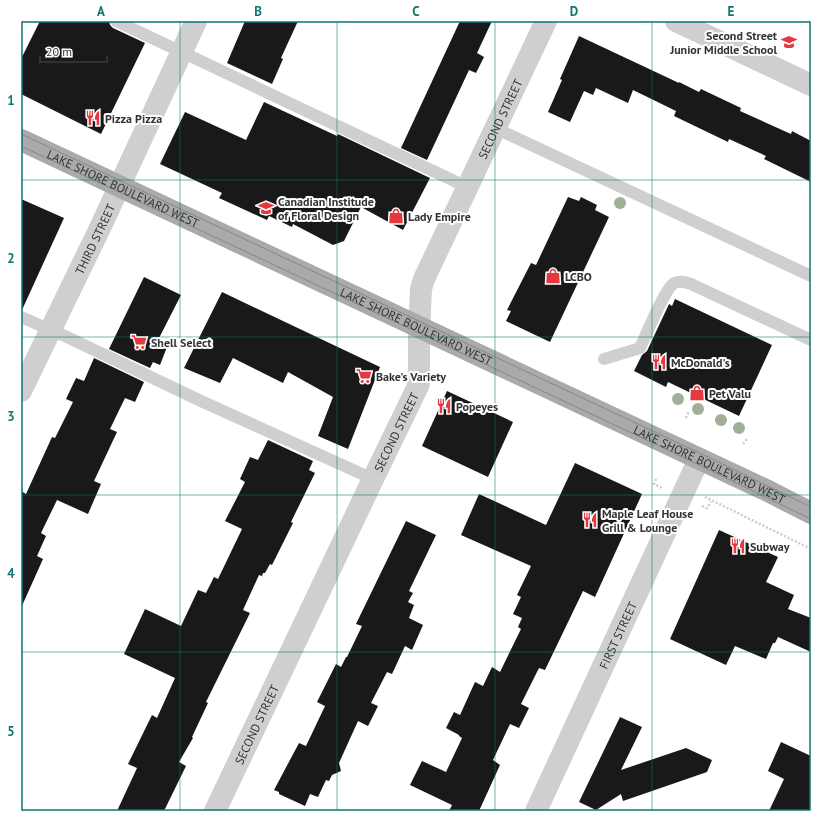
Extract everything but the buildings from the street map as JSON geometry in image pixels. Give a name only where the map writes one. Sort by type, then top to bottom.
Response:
[{"type":"main road","name":"LAKE SHORE BOULEVARD WEST","points":[[21,140],[768,491],[811,513]]},
{"type":"street","name":"THIRD STREET","points":[[21,391],[119,187],[196,21]]},
{"type":"street","name":"SECOND STREET","points":[[215,811],[419,384],[419,328],[421,289],[424,279],[546,21]]},
{"type":"street","points":[[676,21],[811,85]]},
{"type":"street","name":"FIRST STREET","points":[[536,811],[699,459]]},
{"type":"lane","points":[[116,21],[467,187]]},
{"type":"lane","points":[[495,128],[811,276]]},
{"type":"lane","points":[[604,359],[640,348],[666,292],[673,284],[683,281],[811,340]]},
{"type":"lane","points":[[21,317],[201,402],[373,479]]},
{"type":"path","points":[[686,418],[689,412]]},
{"type":"path","points":[[743,444],[747,439]]},
{"type":"path","points":[[656,479],[654,484],[663,488]]},
{"type":"path","points":[[685,487],[811,549]]},
{"type":"path","points":[[707,508],[711,502]]},
{"type":"tram line","points":[[21,134],[708,457],[811,507]]},
{"type":"tram line","points":[[21,146],[670,451],[811,519]]},
{"type":"place","name":"Second Street Junior Middle School","points":[[789,42]]},
{"type":"place","name":"Pizza Pizza","points":[[93,118]]},
{"type":"place","name":"Canadian Institude of Floral Design","points":[[266,208]]},
{"type":"place","name":"Lady Empire","points":[[396,216]]},
{"type":"place","name":"LCBO","points":[[553,276]]},
{"type":"place","name":"Shell Select","points":[[139,342]]},
{"type":"place","name":"McDonald's","points":[[659,362]]},
{"type":"place","name":"Bake's Variety","points":[[364,376]]},
{"type":"place","name":"Pet Valu","points":[[697,393]]},
{"type":"place","name":"Popeyes","points":[[444,406]]},
{"type":"place","name":"Maple Leaf House Grill & Lounge","points":[[590,520]]},
{"type":"place","name":"Subway","points":[[738,546]]}]
